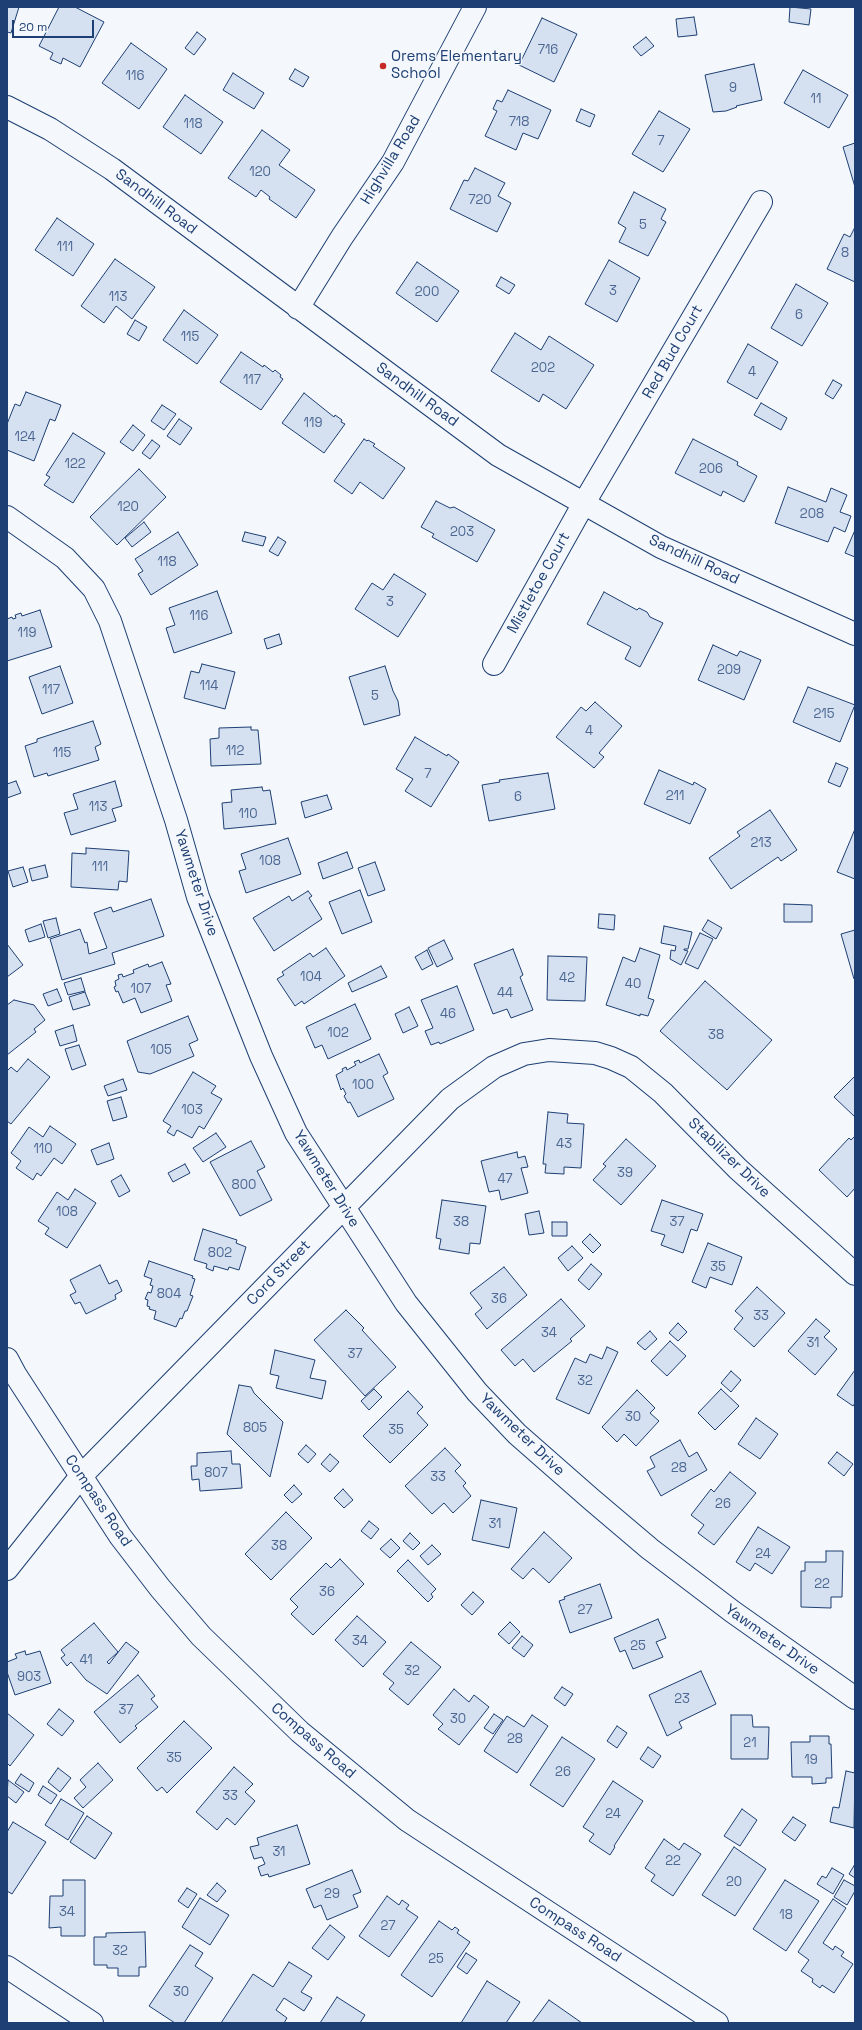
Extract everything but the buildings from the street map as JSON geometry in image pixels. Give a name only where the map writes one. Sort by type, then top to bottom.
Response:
[{"type":"street","name":"Highvilla Road","points":[[298,308],[342,237],[393,162],[475,7]]},
{"type":"street","name":"Sandhill Road","points":[[7,107],[50,129],[112,169],[498,455],[661,546],[855,634]]},
{"type":"street","name":"Red Bud Court","points":[[584,503],[761,202]]},
{"type":"street","name":"Mistletoe Court","points":[[494,664],[584,503]]},
{"type":"street","name":"Yawmeter Drive","points":[[7,517],[66,558],[94,590],[110,621],[171,805],[198,898],[258,1049],[296,1133],[406,1303],[477,1392],[517,1434],[650,1549],[732,1612],[855,1698]]},
{"type":"street","name":"Cord Street","points":[[7,1569],[81,1476],[450,1099],[494,1067],[524,1054],[550,1050],[595,1053]]},
{"type":"street","name":"Stabilizer Drive","points":[[595,1053],[612,1058],[631,1067],[658,1089],[738,1169],[855,1274]]},
{"type":"street","name":"Compass Road","points":[[7,1359],[15,1374],[120,1536],[160,1588],[201,1636],[300,1732],[407,1820],[716,2023]]},
{"type":"street","points":[[7,1966],[92,2023]]},
{"type":"place","name":"Orems Elementary School","points":[[383,66]]}]
